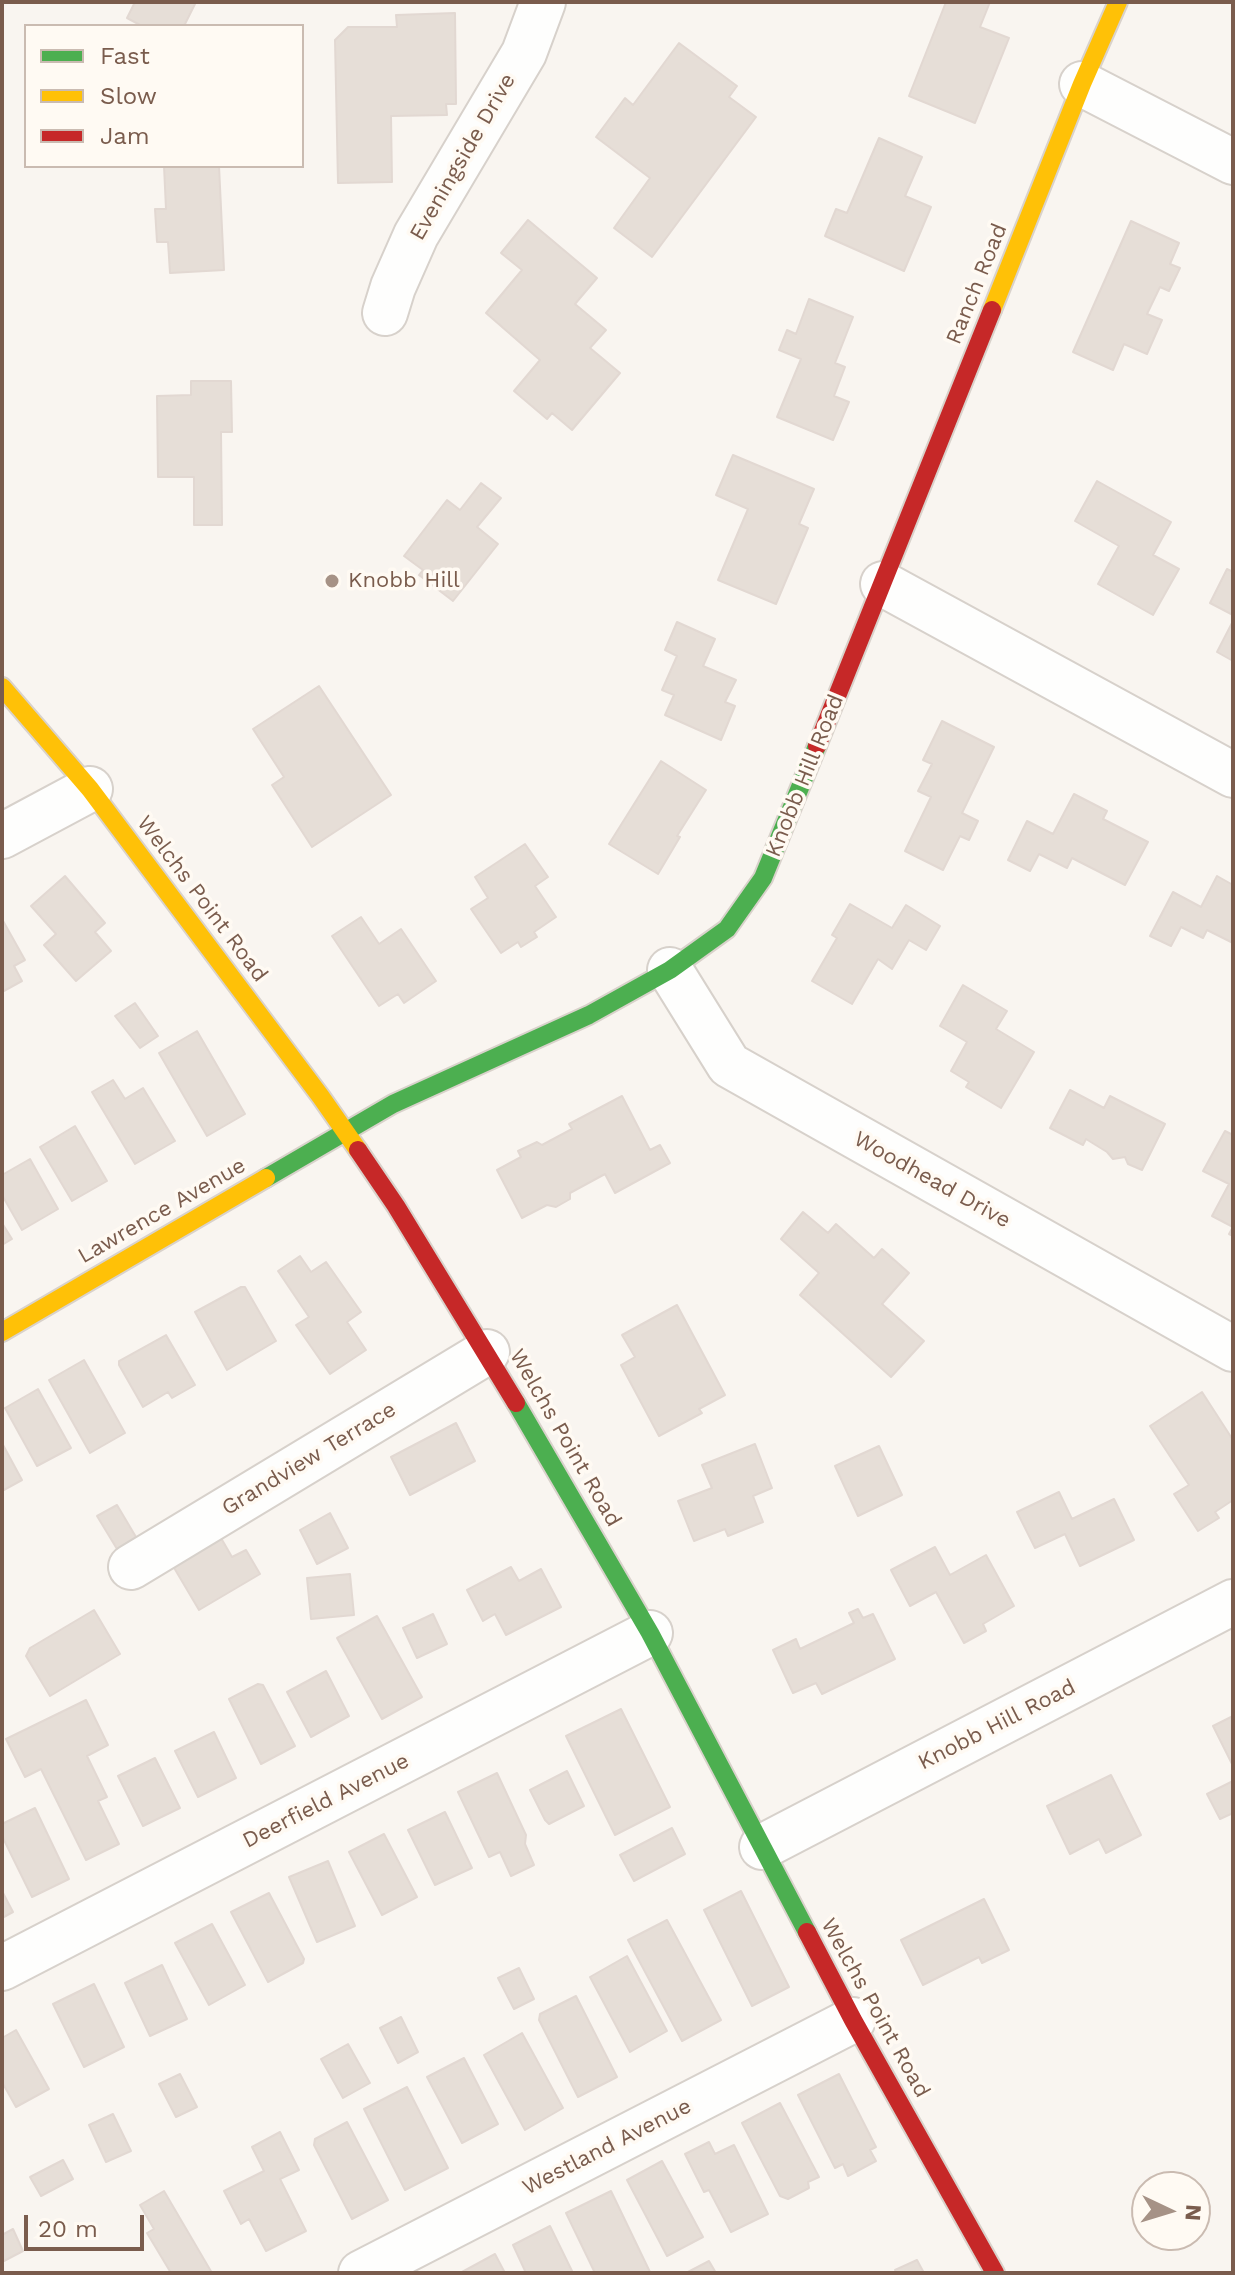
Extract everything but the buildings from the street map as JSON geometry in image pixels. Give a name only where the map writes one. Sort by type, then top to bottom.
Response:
[{"type":"main road","name":"Ranch Road","points":[[883,584],[1082,84],[1118,2]]},
{"type":"main road","name":"Knobb Hill Road","points":[[346,1131],[393,1104],[589,1015],[670,970],[727,929],[763,878],[883,584]]},
{"type":"main road","name":"Welchs Point Road","points":[[2,687],[90,789],[346,1131],[396,1206],[487,1352],[650,1633],[853,2020],[995,2273]]},
{"type":"main road","name":"Lawrence Avenue","points":[[2,1332],[346,1131]]},
{"type":"street","name":"Eveningside Drive","points":[[385,313],[416,235],[524,53],[543,2]]},
{"type":"street","points":[[1082,84],[1233,162]]},
{"type":"street","points":[[883,584],[1233,775]]},
{"type":"street","points":[[2,836],[90,789]]},
{"type":"street","name":"Woodhead Drive","points":[[670,970],[729,1065],[1233,1349]]},
{"type":"street","name":"Grandview Terrace","points":[[131,1567],[487,1352]]},
{"type":"street","name":"Knobb Hill Road","points":[[762,1847],[1233,1602]]},
{"type":"street","name":"Deerfield Avenue","points":[[2,1968],[650,1633]]},
{"type":"street","name":"Westland Avenue","points":[[361,2273],[853,2020]]},
{"type":"traffic: fast","points":[[266,1178],[393,1104],[589,1015],[670,970],[727,929],[763,878],[817,746]]},
{"type":"traffic: fast","points":[[516,1403],[650,1633],[807,1932]]},
{"type":"traffic: slow","points":[[992,310],[1118,2]]},
{"type":"traffic: slow","points":[[2,687],[90,789],[358,1150]]},
{"type":"traffic: slow","points":[[2,1332],[266,1178]]},
{"type":"traffic: jam","points":[[817,746],[992,310]]},
{"type":"traffic: jam","points":[[358,1150],[396,1206],[516,1403]]},
{"type":"traffic: jam","points":[[807,1932],[995,2273]]},
{"type":"place","name":"Knobb Hill","points":[[332,581]]}]
